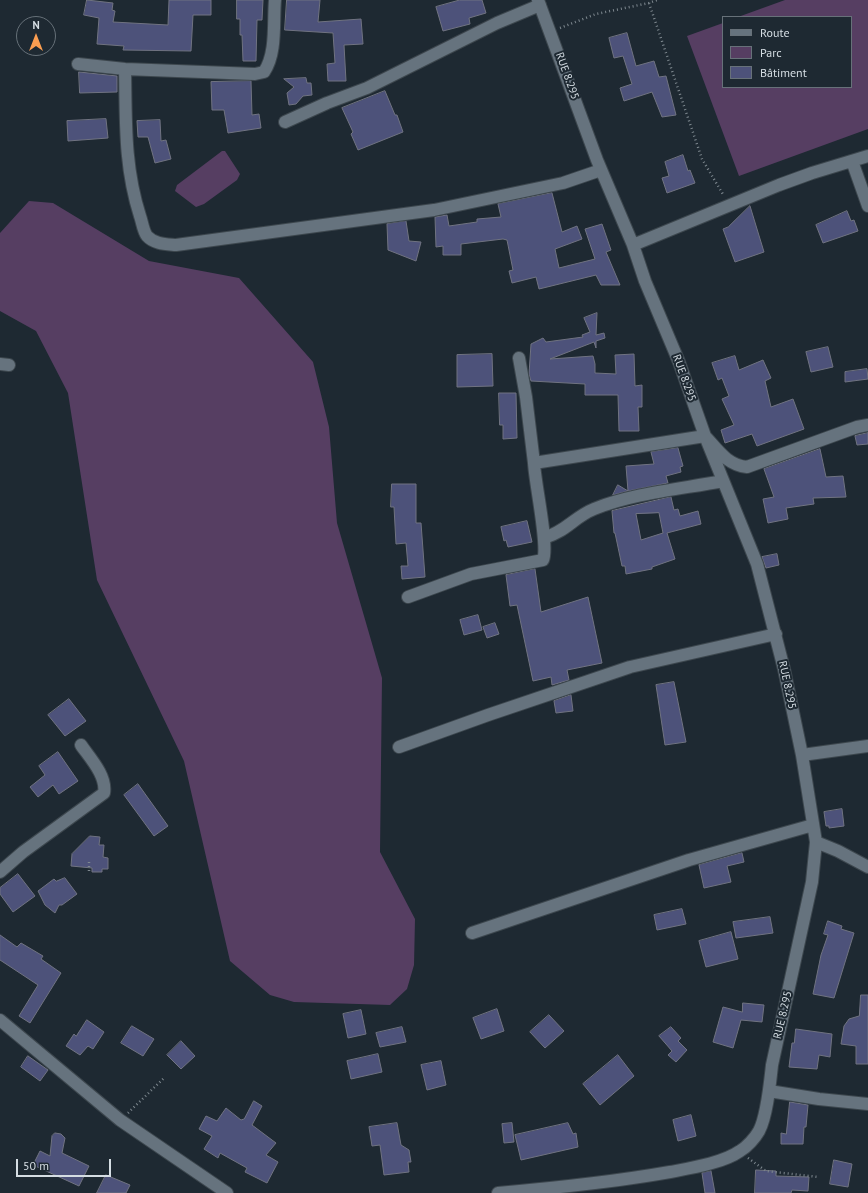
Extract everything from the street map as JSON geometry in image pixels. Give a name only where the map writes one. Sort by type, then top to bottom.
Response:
[{"type":"street","points":[[78,64],[125,69],[255,74],[264,72],[269,65],[272,54],[275,0]]},
{"type":"street","points":[[285,122],[327,103],[367,88],[539,3]]},
{"type":"street","name":"RUE 8.295","points":[[498,1193],[532,1192],[674,1171],[704,1165],[740,1151],[759,1130],[769,1091],[772,1065],[812,882],[816,842],[802,754],[776,634],[757,564],[705,436],[679,362],[645,281],[633,245],[602,170],[539,3]]},
{"type":"street","points":[[125,69],[126,148],[128,169],[133,194],[147,236],[159,243],[176,245],[434,210],[563,183],[602,170]]},
{"type":"street","points":[[633,245],[729,205],[812,173],[868,156]]},
{"type":"street","points":[[852,161],[868,206]]},
{"type":"street","points":[[408,597],[471,574],[543,560],[545,555],[544,538],[535,481],[526,397],[519,358]]},
{"type":"street","points":[[534,463],[705,436],[729,462],[737,466],[747,467],[857,427],[868,425]]},
{"type":"street","points":[[544,538],[557,534],[584,514],[615,502],[724,481]]},
{"type":"street","points":[[399,747],[630,667],[776,634]]},
{"type":"street","points":[[0,872],[23,852],[104,793],[105,784],[102,777],[81,745]]},
{"type":"street","points":[[802,754],[868,746]]},
{"type":"street","points":[[472,933],[689,860],[813,825]]},
{"type":"street","points":[[816,842],[838,851],[868,867]]},
{"type":"street","points":[[0,1020],[120,1120],[227,1193]]},
{"type":"street","points":[[769,1091],[819,1100],[868,1104]]},
{"type":"path","points":[[550,32],[596,14],[650,3],[657,0]]},
{"type":"path","points":[[650,3],[702,159],[729,205]]},
{"type":"path","points":[[89,862],[89,871]]},
{"type":"path","points":[[120,1120],[164,1078]]},
{"type":"path","points":[[740,1151],[766,1171],[818,1177]]},
{"type":"green space","points":[[785,0],[868,0],[868,129],[739,176],[687,36],[722,23],[722,88],[852,88],[852,16],[741,16]]},
{"type":"green space","points":[[222,151],[225,151],[240,174],[237,180],[204,204],[196,207],[175,191],[177,185]]},
{"type":"green space","points":[[29,201],[53,203],[149,261],[239,278],[313,362],[329,427],[337,523],[382,678],[380,852],[415,919],[414,965],[407,989],[390,1005],[294,1002],[270,995],[230,961],[184,761],[97,580],[68,393],[36,331],[0,311],[0,233]]},
{"type":"building","points":[[87,0],[113,3],[112,10],[115,11],[113,22],[168,25],[169,0],[211,0],[211,15],[193,15],[191,51],[123,50],[124,46],[97,44],[99,18],[84,15]]},
{"type":"building","points":[[237,0],[263,0],[262,20],[257,20],[256,61],[243,61],[240,19],[237,19]]},
{"type":"building","points":[[287,0],[320,0],[318,22],[361,19],[363,44],[344,45],[346,81],[328,81],[327,64],[335,63],[333,33],[285,30]]},
{"type":"building","points":[[460,0],[482,0],[486,13],[469,18],[470,24],[443,31],[436,7]]},
{"type":"building","points":[[627,33],[636,66],[654,61],[659,77],[666,76],[676,115],[662,117],[652,92],[624,101],[620,88],[632,84],[623,56],[614,58],[609,38]]},
{"type":"building","points":[[79,72],[117,76],[117,92],[80,93]]},
{"type":"building","points":[[306,78],[307,83],[311,83],[312,95],[303,96],[296,104],[289,105],[287,93],[294,87],[284,79]]},
{"type":"building","points":[[251,81],[252,115],[259,114],[261,128],[228,133],[224,110],[212,110],[211,82]]},
{"type":"building","points":[[385,91],[395,115],[397,115],[403,132],[358,150],[351,134],[353,132],[342,108]]},
{"type":"building","points":[[106,119],[108,138],[68,141],[67,121]]},
{"type":"building","points":[[160,120],[161,141],[166,140],[171,159],[155,163],[148,137],[138,137],[137,121]]},
{"type":"building","points":[[683,155],[688,171],[690,170],[695,183],[667,193],[662,178],[669,176],[665,162]]},
{"type":"building","points":[[552,193],[562,232],[577,226],[582,239],[555,249],[559,268],[595,259],[585,229],[602,224],[611,250],[606,252],[620,285],[601,285],[596,275],[539,289],[536,277],[512,283],[509,271],[513,270],[507,240],[503,239],[461,244],[461,255],[443,255],[443,246],[436,247],[435,217],[447,215],[449,226],[477,222],[477,219],[501,217],[498,204]]},
{"type":"building","points":[[750,206],[764,252],[735,262],[723,229],[728,227]]},
{"type":"building","points":[[847,211],[851,221],[854,220],[858,231],[823,243],[816,225]]},
{"type":"building","points":[[406,221],[409,241],[421,242],[416,261],[388,250],[387,224]]},
{"type":"building","points":[[597,313],[596,335],[604,333],[605,338],[596,341],[596,348],[594,342],[550,359],[593,356],[595,373],[616,374],[615,355],[634,354],[635,386],[642,385],[642,407],[638,407],[639,431],[619,431],[618,395],[585,395],[585,384],[531,381],[529,374],[531,344],[543,338],[546,342],[583,337],[582,335],[590,332],[584,318]]},
{"type":"building","points":[[828,347],[833,367],[811,372],[806,352]]},
{"type":"building","points":[[492,354],[493,386],[457,387],[457,355]]},
{"type":"building","points":[[735,356],[739,370],[763,360],[771,378],[765,381],[771,407],[793,399],[804,429],[757,446],[752,434],[725,443],[721,430],[734,425],[722,399],[729,396],[722,378],[718,380],[712,363]]},
{"type":"building","points":[[867,369],[868,379],[845,382],[845,372]]},
{"type":"building","points":[[499,393],[516,393],[517,438],[503,439],[503,425],[500,425]]},
{"type":"building","points":[[868,433],[868,444],[857,445],[855,436]]},
{"type":"building","points":[[678,448],[683,466],[680,467],[681,472],[666,476],[668,483],[628,491],[626,466],[654,464],[651,452]]},
{"type":"building","points":[[820,449],[826,477],[843,476],[846,497],[813,498],[814,504],[786,508],[788,519],[768,523],[763,499],[774,497],[764,469]]},
{"type":"building","points":[[392,484],[416,484],[416,523],[421,523],[425,577],[402,579],[401,566],[408,566],[406,543],[396,544],[394,507],[391,507]]},
{"type":"building","points":[[618,485],[628,491],[613,495]]},
{"type":"building","points":[[671,497],[674,510],[678,509],[680,516],[698,511],[701,524],[667,533],[675,559],[652,567],[652,569],[626,574],[625,566],[622,566],[614,533],[612,511]],"holes":[[[659,513],[663,533],[641,540],[636,514]]]},
{"type":"building","points":[[527,521],[532,542],[508,547],[506,540],[504,541],[501,527]]},
{"type":"building","points":[[777,554],[779,565],[766,568],[762,557]]},
{"type":"building","points":[[535,569],[541,612],[588,597],[602,663],[567,670],[569,680],[552,685],[551,677],[533,681],[517,605],[510,606],[506,575]]},
{"type":"building","points":[[478,615],[482,630],[464,635],[460,620]]},
{"type":"building","points":[[495,623],[499,634],[487,638],[483,627]]},
{"type":"building","points":[[674,682],[686,742],[665,745],[656,685]]},
{"type":"building","points":[[571,695],[573,711],[556,713],[554,701]]},
{"type":"building","points":[[69,699],[86,721],[65,736],[48,715]]},
{"type":"building","points":[[58,752],[78,781],[59,794],[53,785],[38,797],[30,787],[45,775],[39,766]]},
{"type":"building","points":[[138,784],[168,826],[154,836],[124,795]]},
{"type":"building","points":[[842,809],[844,826],[829,828],[829,826],[826,826],[824,812]]},
{"type":"building","points":[[90,836],[100,837],[99,845],[104,845],[103,857],[108,858],[108,869],[102,869],[102,872],[92,872],[92,868],[71,866],[72,854]]},
{"type":"building","points":[[742,853],[744,862],[727,866],[731,882],[704,888],[699,865]]},
{"type":"building","points":[[18,874],[35,896],[13,912],[0,894],[0,888]]},
{"type":"building","points":[[65,878],[77,894],[62,905],[59,905],[55,913],[45,905],[38,891],[54,879],[56,881]]},
{"type":"building","points":[[682,909],[686,924],[657,930],[654,915]]},
{"type":"building","points":[[770,917],[773,933],[736,938],[733,922]]},
{"type":"building","points":[[828,921],[842,926],[841,929],[854,933],[834,998],[813,994],[821,955],[828,935],[824,934]]},
{"type":"building","points":[[731,932],[738,959],[706,967],[699,941]]},
{"type":"building","points":[[0,935],[17,947],[21,943],[43,956],[41,959],[61,973],[30,1023],[19,1016],[38,985],[0,960]]},
{"type":"building","points":[[861,995],[868,995],[868,1064],[856,1064],[856,1046],[841,1044],[844,1026],[849,1019],[859,1016]]},
{"type":"building","points":[[743,1003],[764,1005],[762,1022],[741,1020],[733,1048],[713,1042],[723,1007],[742,1012]]},
{"type":"building","points":[[497,1009],[504,1031],[481,1039],[473,1018]]},
{"type":"building","points":[[361,1010],[366,1034],[348,1038],[343,1014]]},
{"type":"building","points":[[549,1015],[564,1031],[545,1048],[530,1032]]},
{"type":"building","points":[[87,1020],[104,1032],[93,1049],[88,1046],[80,1055],[66,1046],[74,1034],[76,1036]]},
{"type":"building","points":[[132,1026],[154,1039],[143,1056],[121,1043]]},
{"type":"building","points":[[402,1027],[406,1042],[380,1047],[376,1033]]},
{"type":"building","points":[[671,1027],[681,1038],[678,1041],[687,1050],[676,1062],[668,1055],[672,1051],[659,1036]]},
{"type":"building","points":[[796,1029],[832,1034],[830,1057],[819,1055],[817,1069],[789,1067],[792,1043],[794,1043]]},
{"type":"building","points":[[181,1041],[195,1056],[181,1069],[167,1055]]},
{"type":"building","points":[[378,1054],[382,1072],[351,1079],[347,1061]]},
{"type":"building","points":[[618,1055],[634,1076],[600,1105],[583,1084]]},
{"type":"building","points":[[28,1056],[48,1070],[40,1081],[21,1067]]},
{"type":"building","points":[[441,1061],[446,1085],[427,1090],[421,1065]]},
{"type":"building","points":[[254,1101],[262,1106],[252,1125],[276,1143],[266,1155],[278,1162],[267,1183],[245,1172],[247,1168],[220,1153],[218,1158],[204,1149],[212,1136],[199,1129],[206,1116],[217,1121],[226,1108],[241,1120],[244,1119]]},
{"type":"building","points":[[790,1102],[808,1105],[803,1144],[781,1144],[781,1133],[786,1134]]},
{"type":"building","points":[[691,1115],[696,1136],[678,1141],[673,1120]]},
{"type":"building","points":[[397,1123],[401,1145],[409,1150],[411,1162],[408,1162],[409,1172],[384,1175],[380,1145],[372,1146],[369,1127]]},
{"type":"building","points":[[512,1123],[514,1142],[504,1143],[502,1124]]},
{"type":"building","points":[[568,1123],[573,1134],[576,1133],[578,1147],[521,1160],[515,1135]]},
{"type":"building","points":[[55,1133],[61,1134],[65,1138],[62,1153],[89,1166],[79,1186],[33,1165],[40,1151],[50,1156],[52,1136]]},
{"type":"building","points":[[834,1160],[852,1164],[848,1187],[830,1184]]},
{"type":"building","points":[[756,1170],[776,1171],[776,1176],[809,1177],[808,1191],[792,1190],[791,1193],[755,1193]]},
{"type":"building","points":[[711,1171],[715,1193],[705,1193],[702,1173]]},
{"type":"building","points":[[106,1175],[130,1185],[126,1193],[97,1193]]}]
